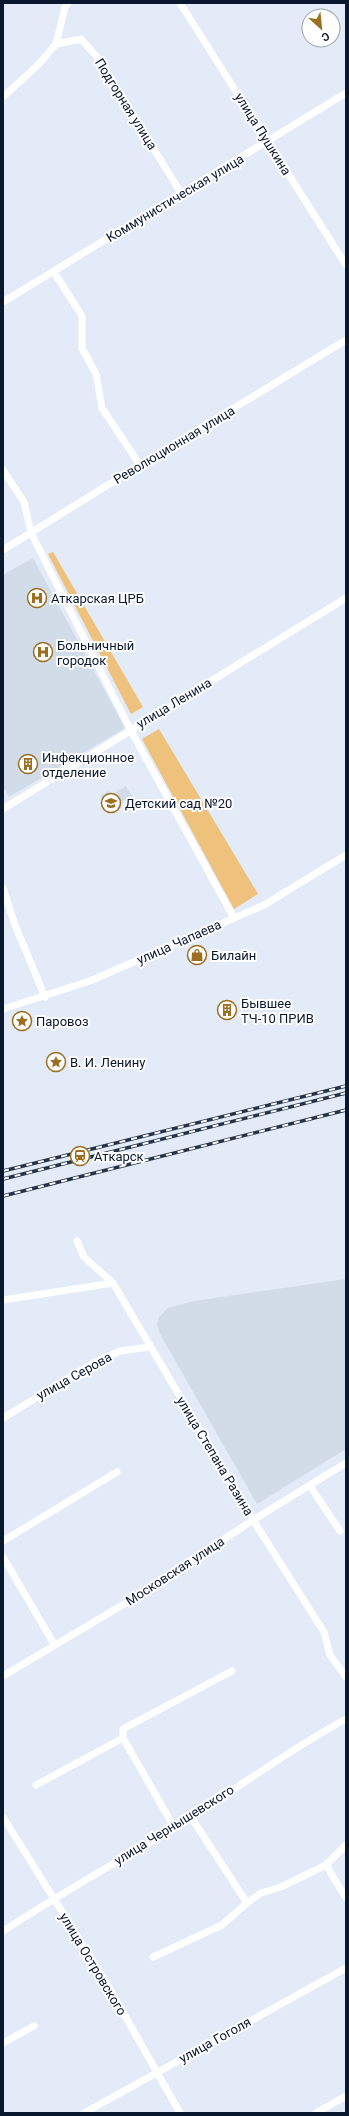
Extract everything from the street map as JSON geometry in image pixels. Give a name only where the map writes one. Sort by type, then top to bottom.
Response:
[{"type":"street","points":[[3,97],[38,65],[56,44],[65,7],[68,3]]},
{"type":"street","name":"улица Пушкина","points":[[180,3],[346,265]]},
{"type":"street","name":"Подгорная улица","points":[[56,44],[82,39],[97,57],[181,193]]},
{"type":"street","name":"Коммунистическая улица","points":[[3,302],[346,93]]},
{"type":"street","points":[[54,272],[82,316],[82,348],[96,374],[102,408],[140,465]]},
{"type":"street","name":"Революционная улица","points":[[3,550],[346,340]]},
{"type":"street","points":[[3,470],[24,502],[31,533],[130,729],[234,918]]},
{"type":"street","name":"улица Ленина","points":[[3,809],[130,729],[346,598]]},
{"type":"street","name":"улица Чапаева","points":[[3,1009],[45,997],[90,981],[264,905],[346,854]]},
{"type":"street","points":[[3,888],[15,925],[45,997]]},
{"type":"street","name":"улица Степана Разина","points":[[77,1241],[84,1257],[113,1283],[253,1520],[324,1632],[330,1655],[346,1677]]},
{"type":"street","points":[[3,1300],[113,1283]]},
{"type":"street","name":"улица Серова","points":[[3,1418],[95,1362],[120,1351],[150,1347]]},
{"type":"street","name":"Московская улица","points":[[3,1676],[54,1644],[151,1588],[253,1520],[346,1463]]},
{"type":"street","points":[[3,1541],[117,1472]]},
{"type":"street","points":[[310,1486],[340,1531]]},
{"type":"street","points":[[3,1557],[54,1644]]},
{"type":"street","points":[[174,1827],[123,1738],[123,1729],[232,1671]]},
{"type":"street","name":"улица Чернышевского","points":[[3,1932],[54,1898],[191,1817],[311,1738],[346,1719]]},
{"type":"street","points":[[36,1784],[123,1738]]},
{"type":"street","name":"улица Островского","points":[[3,1817],[107,1984],[180,2113]]},
{"type":"street","points":[[191,1817],[247,1903]]},
{"type":"street","points":[[153,1957],[222,1925],[261,1893],[281,1886],[326,1865],[346,1845]]},
{"type":"street","points":[[326,1865],[346,1898]]},
{"type":"street","name":"улица Гоголя","points":[[84,2113],[346,1968]]},
{"type":"street","points":[[3,2043],[34,2026]]},
{"type":"street","points":[[316,2113],[346,2096]]},
{"type":"shaded area","points":[[53,552],[143,707],[131,714],[48,554]]},
{"type":"shaded area","name":"Больничный городок","points":[[33,558],[125,728],[9,797],[3,786],[3,575]]},
{"type":"shaded area","points":[[159,729],[258,894],[234,909],[142,739]]},
{"type":"shaded area","name":"Детский сад №20","points":[[126,786],[132,796],[108,810],[100,796],[109,791],[111,795]]},
{"type":"shaded area","points":[[346,1279],[346,1449],[257,1504],[160,1334],[157,1325],[159,1317],[168,1308],[194,1301]]},
{"type":"railway","points":[[3,1171],[346,1086]]},
{"type":"railway","points":[[3,1179],[346,1093]]},
{"type":"railway","points":[[3,1196],[346,1110]]},
{"type":"place","name":"Аткарская ЦРБ","points":[[37,598]]},
{"type":"place","name":"Больничный городок","points":[[43,652]]},
{"type":"place","name":"Инфекционное отделение","points":[[28,764]]},
{"type":"place","name":"Детский сад №20","points":[[111,803]]},
{"type":"place","name":"Билайн","points":[[197,955]]},
{"type":"place","name":"Бывшее ТЧ-10 ПРИВ","points":[[227,1010]]},
{"type":"place","name":"Паровоз","points":[[22,1021]]},
{"type":"place","name":"В. И. Ленину","points":[[56,1062]]},
{"type":"place","name":"Аткарск","points":[[80,1156]]}]
